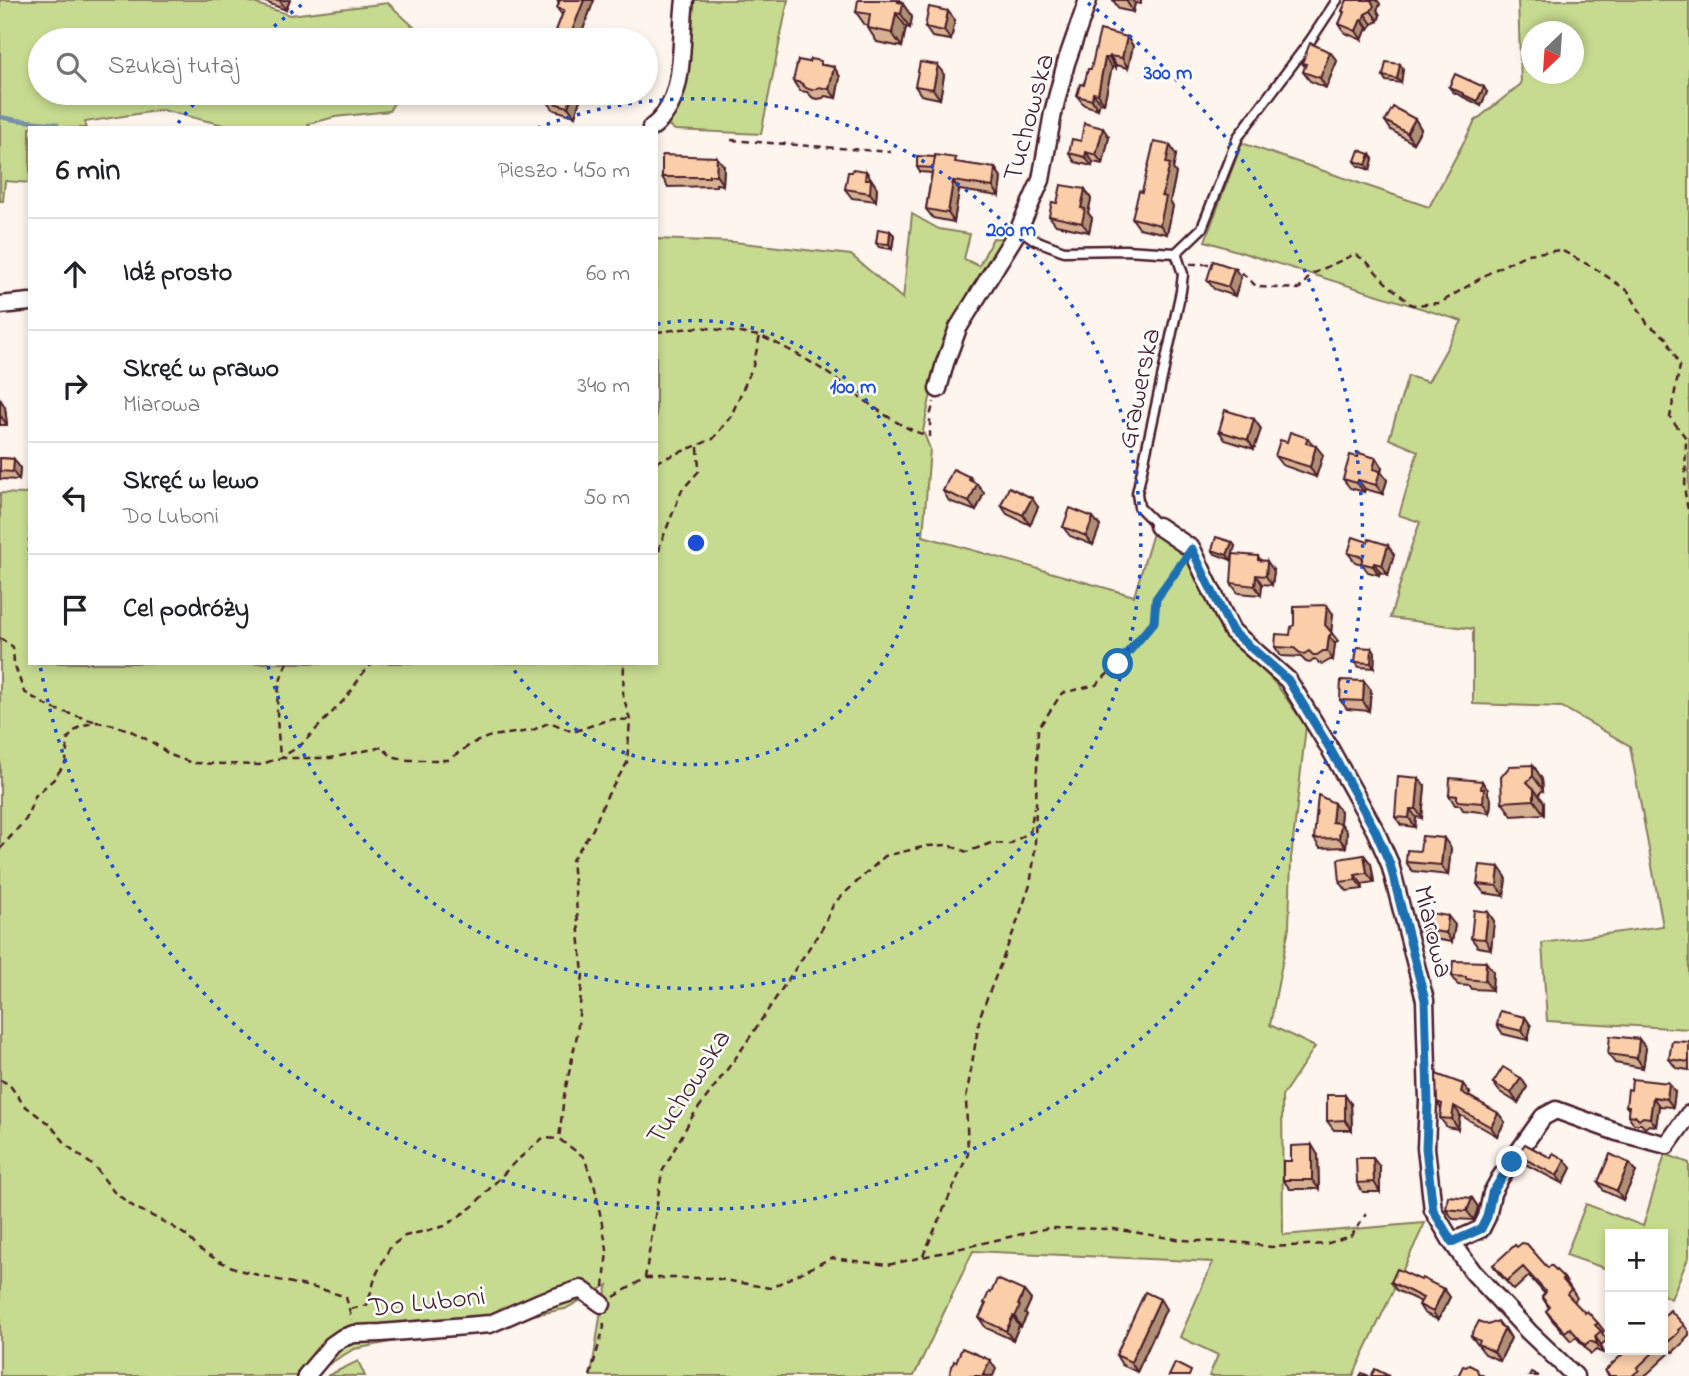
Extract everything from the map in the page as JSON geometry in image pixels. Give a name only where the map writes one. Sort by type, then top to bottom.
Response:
[{"type":"street","points":[[653,126],[670,108],[678,84],[685,0]]},
{"type":"street","name":"Tuchowska","points":[[938,389],[958,328],[1019,229],[1041,180],[1053,113],[1088,0]]},
{"type":"street","points":[[0,305],[28,302]]},
{"type":"street","points":[[1158,526],[1192,549]]},
{"type":"street","name":"Miarowa","points":[[1192,549],[1232,631],[1288,680],[1329,747],[1375,830],[1390,864],[1425,1000],[1428,1101],[1426,1148],[1433,1210],[1452,1242],[1482,1282],[1575,1376]]},
{"type":"street","points":[[1452,1242],[1481,1229],[1487,1217],[1492,1193],[1500,1178],[1543,1117],[1556,1110],[1604,1128],[1667,1145],[1689,1114]]},
{"type":"street","name":"Do Luboni","points":[[306,1376],[331,1345],[354,1334],[490,1324],[540,1302],[581,1289],[603,1304]]},
{"type":"lane","points":[[1019,229],[1035,240],[1064,251],[1175,253],[1202,228],[1238,137],[1310,41],[1337,0]]},
{"type":"lane","name":"Grawerska","points":[[1158,526],[1139,507],[1137,493],[1181,291],[1182,274],[1175,253]]},
{"type":"path","points":[[731,140],[891,152]]},
{"type":"path","points":[[1229,267],[1238,269],[1257,287],[1299,289],[1312,274],[1355,254],[1412,305],[1440,303],[1493,270],[1527,254],[1562,250],[1628,291],[1647,323],[1666,338],[1680,366],[1670,417],[1686,438],[1685,493],[1689,516]]},
{"type":"path","points":[[1182,264],[1220,265]]},
{"type":"path","points":[[658,332],[700,327],[760,336],[783,346],[823,370],[918,434],[930,436],[930,416],[938,389]]},
{"type":"path","points":[[658,461],[713,439],[731,416],[753,366],[760,336]]},
{"type":"path","points":[[658,560],[660,545],[682,490],[699,471],[698,446]]},
{"type":"path","points":[[923,1256],[968,1154],[966,1099],[980,1016],[1030,885],[1034,859],[1038,729],[1062,693],[1096,685],[1154,622],[1156,599],[1192,549]]},
{"type":"path","points":[[0,638],[13,647],[14,663],[24,692],[51,708],[133,732],[170,755],[192,763],[259,765],[280,758],[300,746],[346,698],[371,665]]},
{"type":"path","points":[[280,758],[277,704],[281,676],[286,665]]},
{"type":"path","points":[[559,1139],[564,1096],[577,1035],[583,974],[572,860],[593,829],[606,798],[627,763],[630,720],[623,695],[624,665]]},
{"type":"path","points":[[280,758],[331,758],[382,747],[391,756],[408,760],[448,760],[473,743],[491,736],[531,731],[550,722],[573,732],[610,719],[630,720]]},
{"type":"path","points":[[0,849],[26,819],[35,796],[54,779],[66,762],[68,738],[80,726],[97,722]]},
{"type":"path","name":"Tuchowska","points":[[645,1278],[662,1172],[692,1117],[740,1052],[823,927],[834,903],[885,856],[927,846],[948,845],[967,852],[991,843],[1010,844],[1030,832],[1036,794]]},
{"type":"path","points":[[0,1080],[9,1084],[24,1105],[95,1167],[114,1192],[134,1207],[187,1236],[199,1249],[239,1270],[346,1297],[354,1334]]},
{"type":"path","points":[[350,1309],[367,1306],[376,1275],[390,1247],[405,1236],[445,1226],[472,1207],[514,1163],[543,1138],[559,1139],[584,1157],[595,1188],[607,1249],[604,1327],[590,1376]]},
{"type":"path","points":[[603,1304],[645,1278],[713,1278],[770,1288],[831,1258],[888,1265],[1048,1228],[1114,1229],[1182,1240],[1271,1247],[1326,1244],[1352,1235],[1366,1214]]},
{"type":"green space","points":[[0,0],[244,0],[290,15],[388,3],[415,28],[28,28],[28,105],[393,105],[389,111],[335,117],[308,124],[309,126],[228,126],[162,110],[85,122],[86,126],[28,126],[28,183],[5,181],[3,201],[0,201]]},
{"type":"green space","points":[[692,0],[788,0],[761,134],[675,130],[665,123],[681,102],[689,65],[688,36]]},
{"type":"green space","points":[[1518,0],[1689,0],[1689,1029],[1547,1021],[1542,943],[1663,926],[1630,746],[1562,707],[1473,704],[1473,629],[1390,618],[1420,522],[1399,515],[1418,451],[1389,439],[1408,376],[1428,382],[1462,321],[1205,241],[1242,143],[1429,207],[1475,121],[1521,84]]},
{"type":"green space","points":[[912,214],[939,229],[970,234],[964,259],[979,266],[993,238],[1009,239],[960,313],[939,356],[923,431],[930,449],[923,536],[1134,596],[1153,533],[1181,551],[1206,588],[1224,630],[1276,684],[1306,726],[1291,859],[1289,928],[1270,1025],[1315,1047],[1282,1096],[1283,1235],[1425,1223],[1353,1376],[1209,1376],[1218,1355],[1180,1337],[1213,1262],[973,1251],[914,1376],[591,1376],[602,1304],[608,1285],[565,1309],[354,1349],[309,1376],[0,1376],[0,493],[27,494],[28,482],[28,665],[658,665],[658,239],[734,242],[851,255],[903,299]]},
{"type":"green space","points":[[1665,1154],[1689,1163],[1689,1256],[1671,1299],[1668,1298],[1668,1229],[1605,1229],[1605,1268],[1566,1255],[1586,1204],[1643,1226]]},
{"type":"green space","points":[[358,1361],[365,1376],[327,1376]]},
{"type":"building","points":[[560,0],[584,0],[573,28],[557,28],[564,10],[557,8]]},
{"type":"building","points":[[858,0],[899,0],[898,2],[903,3],[901,14],[896,13],[892,33],[868,28],[870,14],[856,12]]},
{"type":"building","points":[[1347,0],[1371,0],[1374,6],[1365,14],[1363,20],[1361,19],[1356,31],[1339,24]]},
{"type":"building","points":[[929,7],[948,11],[944,31],[925,27]]},
{"type":"building","points":[[1100,30],[1127,37],[1122,58],[1105,58],[1098,94],[1093,93],[1092,100],[1077,96],[1080,84],[1084,85],[1088,69],[1091,69]]},
{"type":"building","points":[[1310,43],[1330,52],[1320,78],[1303,72],[1306,64],[1302,63]]},
{"type":"building","points":[[810,59],[821,61],[821,65],[834,67],[829,89],[819,87],[811,90],[793,81],[798,60],[809,62]]},
{"type":"building","points":[[920,62],[938,65],[933,89],[915,86]]},
{"type":"building","points":[[1386,62],[1400,64],[1397,79],[1383,76]]},
{"type":"building","points":[[1455,74],[1484,87],[1477,101],[1449,87]]},
{"type":"building","points":[[1393,107],[1415,119],[1407,133],[1385,121]]},
{"type":"building","points":[[1084,123],[1103,128],[1096,155],[1086,152],[1085,157],[1069,153],[1072,139],[1081,141]]},
{"type":"building","points":[[1154,142],[1170,145],[1166,163],[1170,164],[1162,196],[1166,197],[1160,225],[1132,218],[1139,191],[1142,192]]},
{"type":"building","points":[[1359,150],[1370,154],[1366,165],[1355,161]]},
{"type":"building","points":[[662,155],[717,157],[716,175],[662,177]]},
{"type":"building","points":[[935,155],[956,158],[955,162],[995,168],[993,187],[953,181],[948,213],[926,209]]},
{"type":"building","points":[[917,156],[935,157],[933,168],[917,167]]},
{"type":"building","points":[[853,169],[866,171],[865,179],[871,179],[870,193],[845,189],[848,172]]},
{"type":"building","points":[[1061,185],[1085,189],[1081,208],[1085,209],[1082,223],[1049,216],[1052,202],[1057,203]]},
{"type":"building","points":[[878,229],[890,231],[889,244],[876,243]]},
{"type":"building","points":[[1213,261],[1234,268],[1228,287],[1207,280]]},
{"type":"building","points":[[1225,410],[1254,419],[1248,440],[1219,431]]},
{"type":"building","points":[[1290,432],[1308,438],[1306,443],[1316,446],[1310,467],[1275,456],[1280,440],[1287,442]]},
{"type":"building","points":[[1359,453],[1376,458],[1373,469],[1380,471],[1376,485],[1343,479],[1350,455],[1358,457]]},
{"type":"building","points":[[0,458],[14,459],[13,472],[0,471]]},
{"type":"building","points":[[953,469],[970,477],[969,480],[977,484],[969,502],[943,491]]},
{"type":"building","points":[[1009,487],[1032,498],[1023,515],[1001,505]]},
{"type":"building","points":[[1070,508],[1093,517],[1086,536],[1063,527]]},
{"type":"building","points":[[1216,537],[1232,542],[1227,555],[1212,550]]},
{"type":"building","points":[[1353,537],[1388,545],[1382,565],[1361,563],[1363,557],[1348,553]]},
{"type":"building","points":[[1233,554],[1258,556],[1258,560],[1267,561],[1266,576],[1256,575],[1255,586],[1231,583]]},
{"type":"building","points":[[1327,605],[1325,625],[1332,633],[1327,651],[1313,655],[1309,651],[1304,654],[1294,648],[1275,647],[1276,634],[1290,635],[1294,625],[1294,606]]},
{"type":"building","points":[[1357,647],[1372,648],[1371,663],[1355,662]]},
{"type":"building","points":[[1341,680],[1364,681],[1363,701],[1340,700]]},
{"type":"building","points":[[1533,765],[1533,776],[1527,782],[1534,789],[1534,800],[1502,802],[1501,777],[1510,766]]},
{"type":"building","points":[[1398,776],[1419,778],[1416,809],[1410,809],[1409,818],[1395,817]]},
{"type":"building","points":[[1450,778],[1482,781],[1483,803],[1457,801],[1457,796],[1449,795]]},
{"type":"building","points":[[1318,795],[1334,803],[1332,822],[1341,823],[1339,838],[1314,839]]},
{"type":"building","points":[[1422,836],[1444,838],[1441,865],[1406,862],[1407,850],[1420,851]]},
{"type":"building","points":[[1364,855],[1367,873],[1355,875],[1356,880],[1340,882],[1338,859]]},
{"type":"building","points":[[1480,865],[1499,867],[1497,886],[1477,884]]},
{"type":"building","points":[[1474,910],[1488,912],[1485,939],[1471,938]]},
{"type":"building","points":[[1424,912],[1448,916],[1446,933],[1421,929]]},
{"type":"building","points":[[1453,961],[1486,962],[1485,981],[1452,976]]},
{"type":"building","points":[[1500,1011],[1525,1017],[1522,1031],[1497,1025]]},
{"type":"building","points":[[1610,1036],[1639,1039],[1637,1058],[1608,1054]]},
{"type":"building","points":[[1672,1041],[1689,1042],[1689,1062],[1669,1059]]},
{"type":"building","points":[[1503,1067],[1521,1078],[1511,1093],[1493,1083]]},
{"type":"building","points":[[1436,1074],[1463,1084],[1461,1092],[1498,1113],[1491,1127],[1454,1106],[1452,1119],[1440,1118],[1442,1104],[1437,1102]]},
{"type":"building","points":[[1632,1079],[1669,1083],[1667,1099],[1653,1097],[1650,1118],[1643,1117],[1639,1120],[1628,1115],[1629,1106],[1626,1106]]},
{"type":"building","points":[[1327,1095],[1345,1095],[1345,1120],[1327,1121]]},
{"type":"building","points":[[1525,1144],[1551,1158],[1553,1153],[1565,1160],[1557,1176],[1517,1155]]},
{"type":"building","points":[[1312,1145],[1312,1180],[1283,1180],[1283,1161],[1291,1161],[1291,1146]]},
{"type":"building","points":[[1610,1154],[1629,1163],[1617,1191],[1598,1182]]},
{"type":"building","points":[[1356,1158],[1373,1158],[1374,1182],[1357,1183]]},
{"type":"building","points":[[1448,1196],[1472,1198],[1467,1211],[1446,1209]]},
{"type":"building","points":[[1522,1243],[1527,1244],[1548,1268],[1551,1265],[1564,1278],[1562,1279],[1571,1289],[1567,1294],[1598,1323],[1595,1325],[1601,1331],[1595,1336],[1597,1344],[1590,1341],[1585,1345],[1570,1328],[1565,1332],[1546,1311],[1550,1307],[1542,1297],[1546,1292],[1523,1267],[1507,1281],[1493,1265],[1515,1245],[1517,1247]]},
{"type":"building","points":[[1397,1269],[1444,1289],[1433,1312],[1419,1305],[1423,1298],[1391,1282]]},
{"type":"building","points":[[997,1279],[1024,1291],[1018,1305],[1020,1306],[1006,1331],[979,1318]]},
{"type":"building","points":[[1145,1292],[1160,1299],[1131,1362],[1116,1355]]},
{"type":"building","points":[[1670,1310],[1684,1325],[1668,1342]]},
{"type":"building","points":[[1479,1321],[1488,1325],[1498,1321],[1500,1326],[1505,1328],[1494,1352],[1478,1344],[1480,1341],[1471,1336]]},
{"type":"building","points":[[962,1348],[990,1360],[983,1374],[985,1376],[949,1376]]},
{"type":"building","points":[[1622,1355],[1651,1355],[1632,1376],[1610,1376],[1605,1371]]},
{"type":"building","points":[[1175,1363],[1191,1371],[1189,1376],[1169,1376]]},
{"type":"building","points":[[1469,1365],[1484,1376],[1458,1376],[1463,1366]]},
{"type":"building","points":[[1375,1369],[1389,1376],[1371,1376]]},
{"type":"waterway","points":[[0,117],[57,124]]},
{"type":"route","points":[[1118,664],[1154,622],[1156,599],[1192,549],[1232,631],[1288,680],[1329,747],[1375,830],[1390,864],[1425,1000],[1428,1101],[1426,1148],[1433,1210],[1452,1242],[1481,1229],[1487,1217],[1492,1193],[1512,1162]]}]
